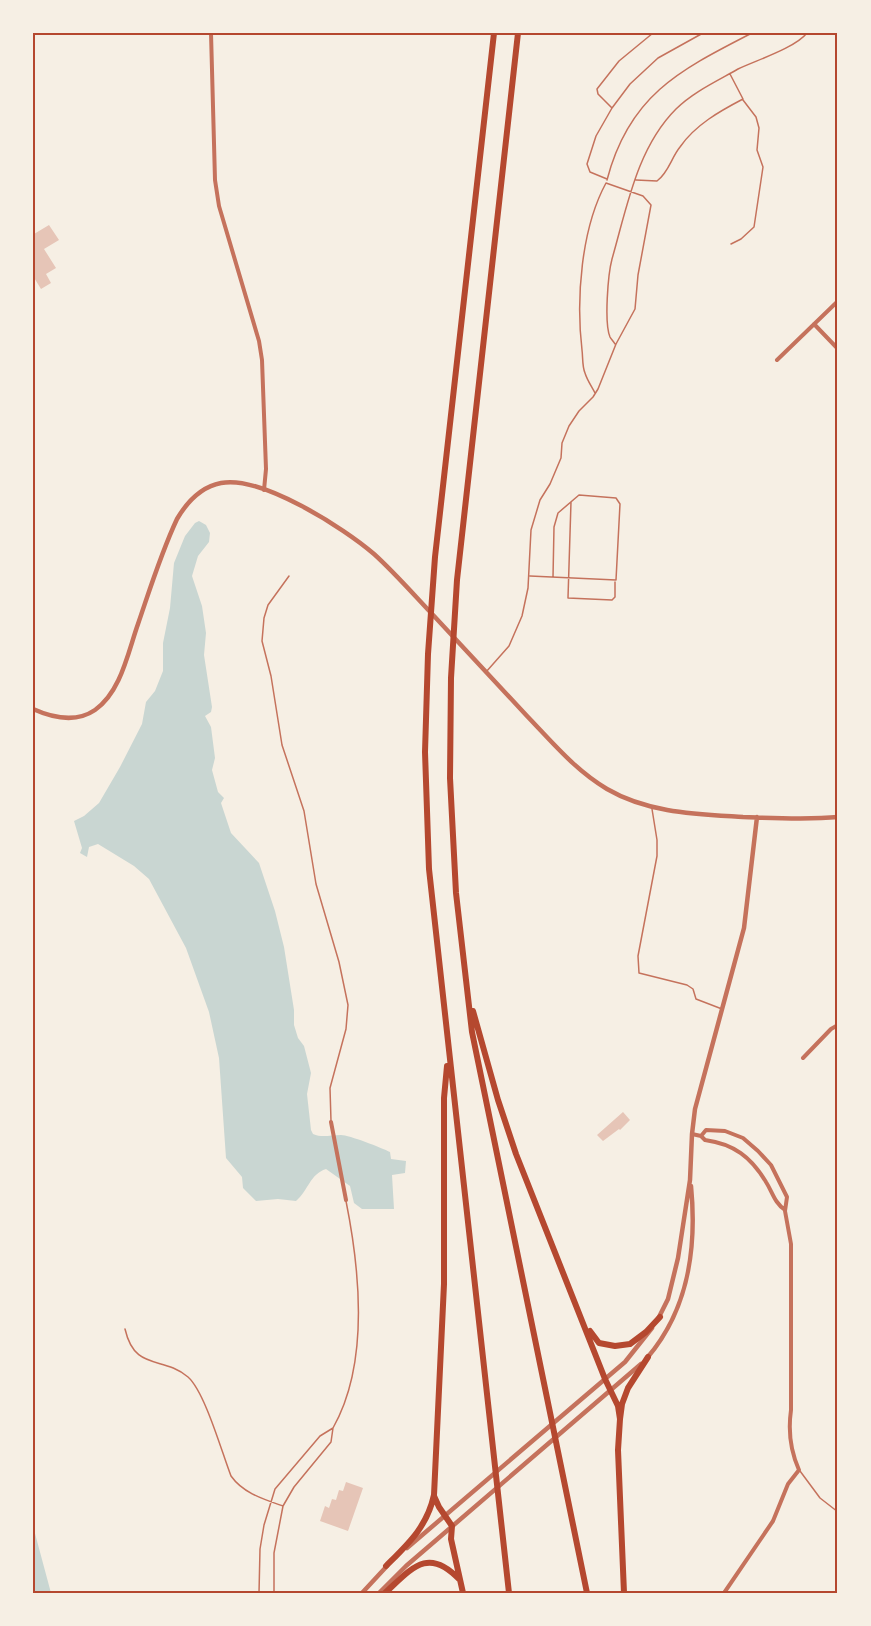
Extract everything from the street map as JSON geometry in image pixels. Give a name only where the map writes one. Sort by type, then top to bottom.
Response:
[{"type":"highway","points":[[494,33],[435,557],[428,654],[425,752],[429,869],[510,1593]]},
{"type":"highway","points":[[518,33],[457,580],[451,678],[451,801],[456,893],[466,988],[486,1108],[587,1593]]},
{"type":"highway","points":[[466,988],[516,1154],[605,1379],[612,1390],[620,1419]]},
{"type":"highway","points":[[386,1566],[425,1522],[434,1496],[444,1284],[444,1098],[448,1053]]},
{"type":"highway","points":[[584,1324],[598,1343],[615,1346],[630,1344],[660,1317]]},
{"type":"highway","points":[[624,1593],[618,1450],[620,1419],[622,1404],[628,1388],[648,1357]]},
{"type":"highway","points":[[434,1496],[452,1526],[451,1539],[463,1593]]},
{"type":"highway","points":[[385,1593],[422,1563],[434,1562],[444,1565],[460,1580]]},
{"type":"street","points":[[211,33],[215,180],[219,206],[259,341],[262,360],[266,460],[264,490]]},
{"type":"street","points":[[777,360],[838,301]]},
{"type":"street","points":[[814,324],[838,349]]},
{"type":"street","points":[[33,709],[51,716],[75,718],[88,714],[105,701],[114,688],[122,669],[170,534],[182,510],[194,496],[207,488],[226,483],[243,483],[264,490],[327,521],[359,542],[393,572],[572,764],[611,791],[652,807],[682,813],[757,818],[837,817],[838,824]]},
{"type":"street","points":[[362,1593],[386,1566],[605,1379],[639,1347],[660,1317],[674,1280],[690,1180],[695,1109],[744,928],[757,818]]},
{"type":"street","points":[[803,1058],[831,1029],[838,1025]]},
{"type":"street","points":[[331,1122],[346,1200]]},
{"type":"street","points":[[701,1136],[706,1130],[725,1131],[743,1138],[771,1165],[787,1197],[785,1210],[791,1244],[791,1410],[788,1429],[792,1452],[799,1470],[789,1484],[773,1521],[724,1593]]},
{"type":"street","points":[[692,1134],[701,1136],[705,1140],[723,1143],[746,1157],[768,1185],[775,1202],[785,1210]]},
{"type":"street","points":[[379,1593],[406,1566],[648,1357],[670,1326],[688,1279],[694,1219],[690,1180]]},
{"type":"lane","points":[[612,108],[598,94],[597,88],[619,61],[653,33]]},
{"type":"lane","points":[[607,180],[590,172],[587,164],[596,136],[612,108],[630,84],[658,58],[703,33]]},
{"type":"lane","points":[[595,393],[584,372],[580,336],[581,289],[586,245],[598,199],[623,134],[636,114],[672,78],[752,33]]},
{"type":"lane","points":[[616,344],[610,338],[608,325],[610,267],[631,191],[649,145],[677,108],[704,88],[758,59],[796,43],[807,33]]},
{"type":"lane","points":[[730,74],[743,99],[756,117],[759,128],[757,150],[763,167],[754,228],[731,244]]},
{"type":"lane","points":[[635,180],[657,181],[665,176],[680,147],[692,132],[725,108],[743,99]]},
{"type":"lane","points":[[486,672],[503,654],[522,616],[529,576],[531,530],[540,500],[561,458],[562,443],[569,426],[595,393],[607,371],[616,344],[635,309],[638,275],[652,210],[648,200],[631,191],[606,183]]},
{"type":"lane","points":[[553,577],[554,527],[558,513],[571,501],[579,495],[616,498],[620,504],[615,597],[612,600],[568,597],[571,501]]},
{"type":"lane","points":[[289,576],[268,605],[264,618],[262,641],[271,676],[282,745],[304,811],[316,884],[339,962],[347,999],[346,1029],[330,1088],[331,1122]]},
{"type":"lane","points":[[529,576],[616,580]]},
{"type":"lane","points":[[652,807],[657,856],[638,956],[639,973],[687,985],[693,989],[696,999],[723,1009]]},
{"type":"lane","points":[[274,1593],[273,1553],[284,1506],[294,1486],[331,1442],[333,1428],[351,1387],[357,1353],[357,1269],[346,1200]]},
{"type":"lane","points":[[125,1329],[129,1344],[137,1353],[152,1362],[173,1367],[196,1385],[231,1476],[237,1484],[245,1491],[284,1506]]},
{"type":"lane","points":[[259,1593],[260,1549],[275,1489],[320,1436],[333,1428]]},
{"type":"lane","points":[[799,1470],[812,1489],[838,1512]]},
{"type":"shaded area","points":[[199,521],[206,525],[210,533],[209,542],[198,556],[192,576],[202,606],[206,633],[204,655],[212,707],[211,712],[205,716],[211,727],[215,758],[212,770],[218,792],[224,798],[221,803],[231,833],[259,863],[275,911],[284,947],[294,1010],[294,1025],[298,1038],[304,1046],[311,1073],[307,1094],[311,1130],[316,1135],[341,1135],[358,1139],[390,1152],[391,1159],[406,1161],[405,1173],[392,1175],[394,1209],[362,1209],[354,1203],[350,1186],[326,1169],[316,1175],[296,1201],[278,1199],[256,1201],[243,1188],[242,1177],[226,1158],[219,1058],[209,1012],[186,948],[149,879],[134,866],[98,844],[89,847],[87,857],[80,853],[82,848],[74,821],[99,803],[142,724],[146,702],[155,691],[163,671],[163,643],[170,608],[174,563],[185,536]]},
{"type":"shaded area","points":[[33,1526],[51,1593],[33,1593]]},
{"type":"building","points":[[49,225],[59,240],[44,249],[56,268],[46,274],[51,283],[41,289],[33,276],[33,231],[34,234]]},
{"type":"building","points":[[623,1112],[630,1120],[603,1141],[597,1135]]},
{"type":"building","points":[[346,1482],[363,1488],[348,1531],[320,1521],[325,1506],[329,1508],[332,1499],[336,1500],[339,1490],[343,1491]]}]
